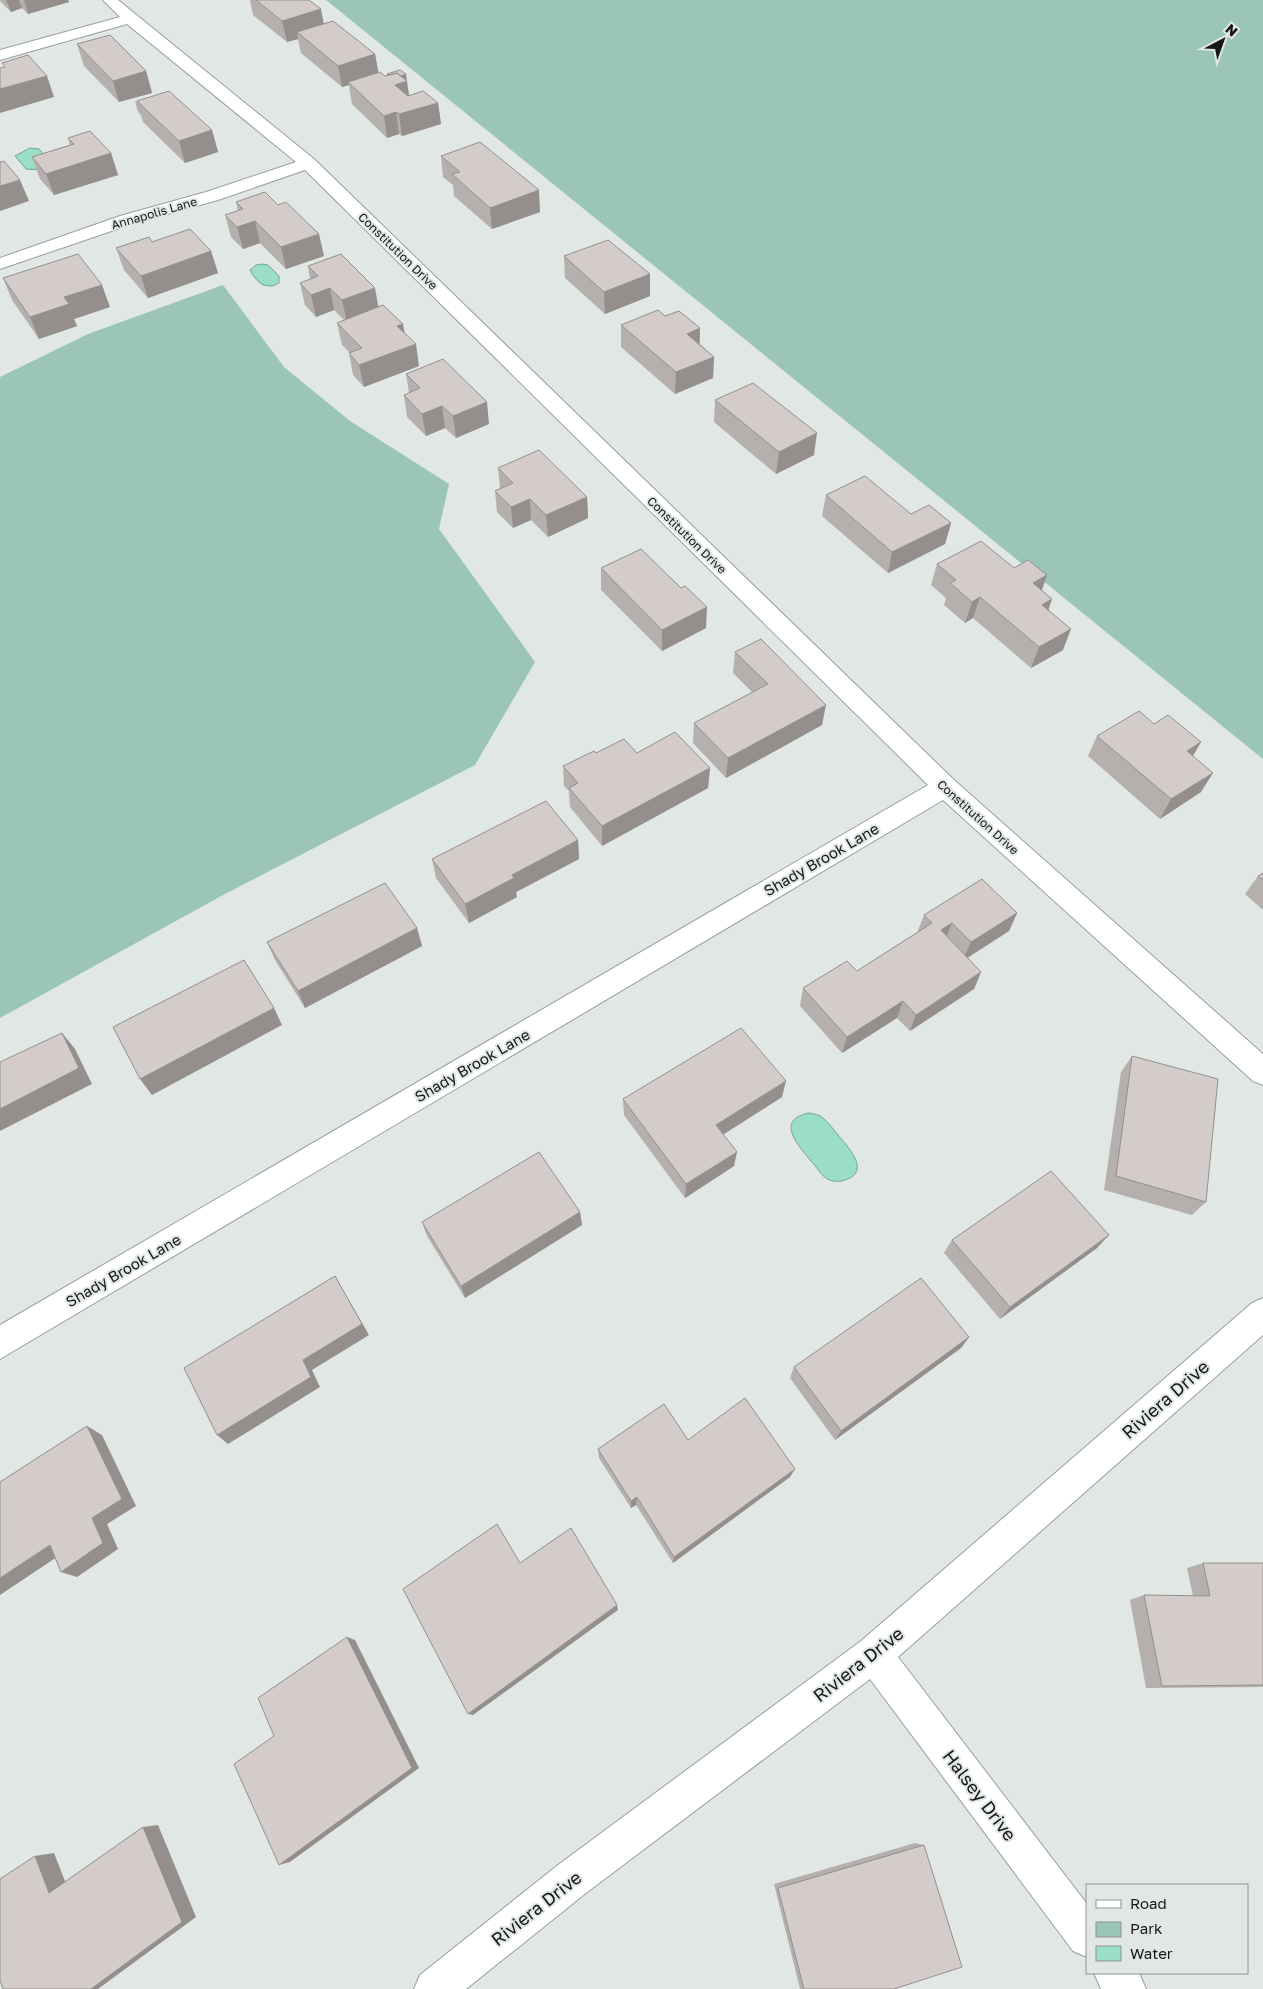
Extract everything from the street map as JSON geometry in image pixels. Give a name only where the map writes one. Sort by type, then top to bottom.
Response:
[{"type":"street","name":"Constitution Drive","points":[[110,0],[130,19],[308,162],[944,787],[1263,1072]]},
{"type":"street","points":[[0,55],[130,19]]},
{"type":"street","name":"Annapolis Lane","points":[[0,264],[126,220],[212,196],[308,162]]},
{"type":"street","name":"Shady Brook Lane","points":[[0,1343],[944,787]]},
{"type":"street","name":"Riviera Drive","points":[[434,1989],[580,1873],[874,1654],[1263,1314]]},
{"type":"street","name":"Halsey Drive","points":[[874,1654],[1086,1936]]},
{"type":"street","points":[[1115,1974],[1126,1989]]},
{"type":"green space","points":[[326,0],[1263,0],[1263,759]]},
{"type":"green space","points":[[223,285],[284,367],[350,421],[449,484],[439,529],[535,662],[475,765],[223,895],[0,1018],[0,377],[88,334]]},
{"type":"water","points":[[30,148],[39,149],[50,161],[40,169],[26,169],[15,156]]},
{"type":"water","points":[[256,265],[268,265],[279,276],[279,283],[266,286],[255,278],[250,270]]},
{"type":"water","points":[[809,1113],[819,1115],[825,1120],[853,1154],[857,1167],[856,1173],[851,1178],[831,1181],[826,1178],[820,1173],[796,1141],[792,1134],[791,1127],[793,1121],[799,1116]]},
{"type":"building","points":[[256,0],[309,0],[321,9],[282,21]]},
{"type":"building","points":[[333,21],[375,54],[338,66],[297,32]]},
{"type":"building","points":[[110,35],[146,71],[113,81],[77,44]]},
{"type":"building","points":[[28,55],[47,76],[0,89],[0,68],[5,67],[2,63]]},
{"type":"building","points":[[400,70],[406,74],[401,76],[397,73],[387,74]]},
{"type":"building","points":[[380,72],[385,76],[397,73],[407,81],[395,85],[408,96],[423,91],[438,103],[399,114],[396,112],[384,116],[348,82]]},
{"type":"building","points":[[169,91],[212,130],[179,141],[137,101]]},
{"type":"building","points":[[90,131],[111,153],[46,174],[32,157],[74,144],[68,138]]},
{"type":"building","points":[[480,142],[539,190],[490,208],[452,174],[460,172],[441,156]]},
{"type":"building","points":[[4,161],[20,180],[0,186],[0,162]]},
{"type":"building","points":[[265,192],[278,205],[286,202],[319,234],[281,247],[255,221],[237,227],[225,215],[243,209],[236,202]]},
{"type":"building","points":[[190,229],[211,251],[141,276],[116,248],[149,237],[152,242]]},
{"type":"building","points":[[608,240],[650,274],[604,292],[564,256]]},
{"type":"building","points":[[78,254],[102,285],[64,297],[69,304],[30,317],[3,278]]},
{"type":"building","points":[[341,254],[375,288],[342,300],[330,288],[311,295],[300,283],[318,276],[308,266]]},
{"type":"building","points":[[383,305],[403,324],[397,326],[416,344],[359,365],[349,353],[362,348],[337,323]]},
{"type":"building","points":[[658,310],[665,316],[679,311],[700,328],[687,334],[714,357],[676,372],[621,325]]},
{"type":"building","points":[[443,359],[487,402],[453,416],[442,406],[422,414],[404,395],[420,388],[406,374]]},
{"type":"building","points":[[753,383],[817,433],[779,452],[715,400]]},
{"type":"building","points":[[539,450],[587,497],[546,515],[530,499],[511,507],[495,491],[513,483],[498,468]]},
{"type":"building","points":[[865,476],[911,514],[929,505],[951,523],[892,552],[826,495]]},
{"type":"building","points":[[981,541],[1014,568],[1028,560],[1047,575],[1033,583],[1052,599],[1042,605],[1071,629],[1039,647],[980,597],[972,602],[950,583],[956,580],[937,564]]},
{"type":"building","points":[[641,549],[681,588],[685,586],[707,607],[662,630],[601,568]]},
{"type":"building","points":[[761,639],[826,705],[728,758],[694,723],[768,684],[735,652]]},
{"type":"building","points":[[1139,711],[1154,724],[1168,715],[1201,742],[1187,751],[1213,773],[1171,799],[1097,736]]},
{"type":"building","points":[[675,732],[710,768],[602,826],[569,788],[578,783],[563,766],[624,739],[637,753]]},
{"type":"building","points":[[546,801],[578,840],[512,875],[514,878],[465,904],[432,859]]},
{"type":"building","points":[[1263,873],[1263,880],[1258,876]]},
{"type":"building","points":[[982,879],[1017,913],[971,942],[952,923],[941,930],[981,972],[916,1015],[903,1001],[847,1037],[803,988],[847,961],[857,971],[932,923],[924,915]]},
{"type":"building","points":[[385,883],[417,928],[298,991],[267,942]]},
{"type":"building","points":[[244,960],[274,1008],[140,1079],[113,1027]]},
{"type":"building","points":[[741,1028],[786,1081],[716,1125],[737,1152],[686,1184],[623,1099]]},
{"type":"building","points":[[62,1033],[79,1068],[0,1109],[0,1062]]},
{"type":"building","points":[[1132,1056],[1218,1079],[1206,1202],[1116,1176]]},
{"type":"building","points":[[539,1152],[580,1212],[461,1286],[422,1222]]},
{"type":"building","points":[[1051,1171],[1109,1235],[1010,1307],[952,1240]]},
{"type":"building","points":[[335,1276],[362,1324],[303,1360],[311,1377],[217,1435],[184,1368]]},
{"type":"building","points":[[921,1278],[969,1337],[841,1431],[794,1367]]},
{"type":"building","points":[[745,1398],[795,1469],[674,1557],[637,1497],[631,1501],[598,1449],[664,1404],[688,1440]]},
{"type":"building","points":[[87,1426],[122,1499],[92,1518],[103,1543],[61,1572],[50,1545],[0,1578],[0,1482]]},
{"type":"building","points":[[497,1524],[520,1563],[571,1528],[617,1605],[468,1714],[403,1589]]},
{"type":"building","points":[[1203,1563],[1263,1563],[1263,1685],[1162,1686],[1144,1595],[1210,1596]]},
{"type":"building","points":[[347,1637],[412,1768],[279,1865],[234,1764],[274,1736],[258,1698]]},
{"type":"building","points":[[143,1827],[182,1922],[91,1989],[3,1989],[0,1980],[0,1879],[35,1856],[49,1893]]},
{"type":"building","points":[[924,1845],[962,1967],[894,1989],[804,1989],[778,1888]]}]
